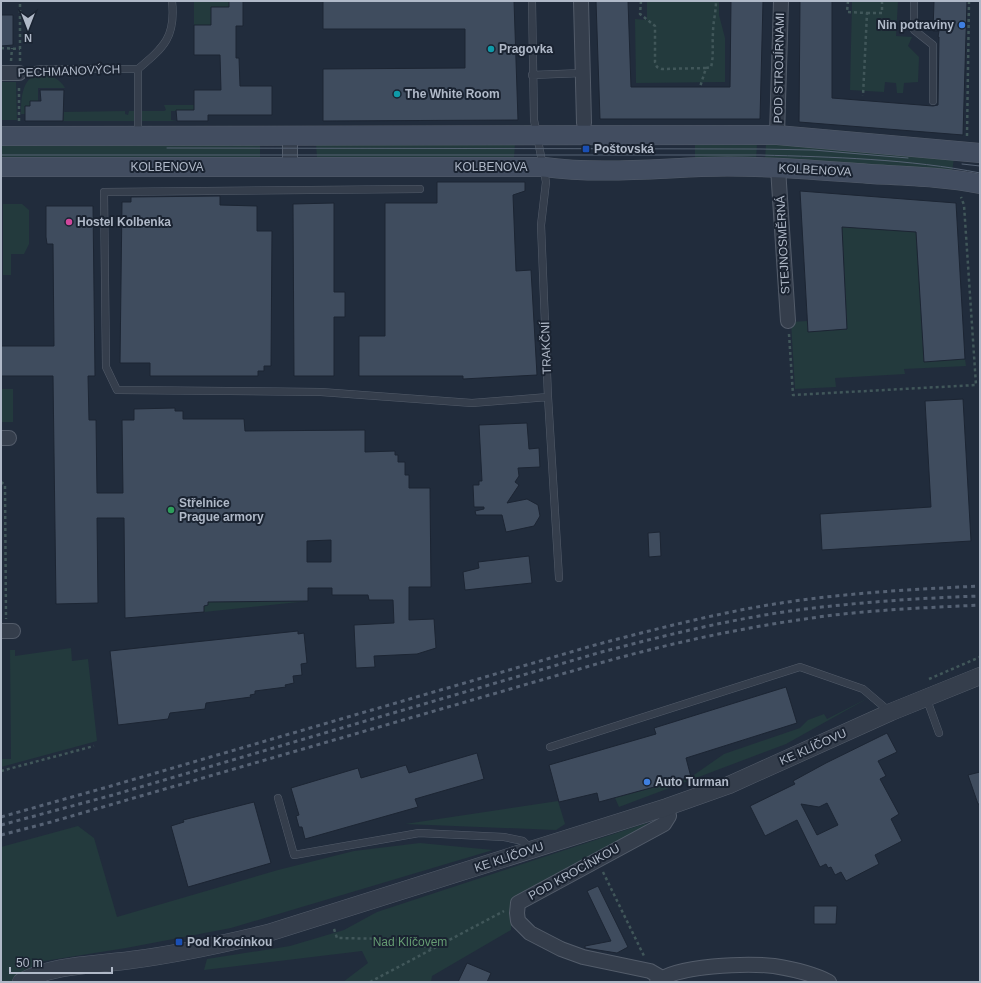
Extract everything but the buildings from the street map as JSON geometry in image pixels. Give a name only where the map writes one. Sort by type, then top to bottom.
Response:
[{"type":"main road","points":[[1,136],[290,136],[535,128],[777,135],[980,153]]},
{"type":"main road","name":"KOLBENOVA","points":[[1,167],[544,167],[576,171],[649,171],[702,167],[778,168],[917,177],[980,184]]},
{"type":"street","points":[[581,1],[584,123]]},
{"type":"street","name":"POD STROJÍRNAMI","points":[[777,135],[781,1]]},
{"type":"street","name":"PECHMANOVÝCH","points":[[4,67],[19,73]]},
{"type":"street","points":[[290,136],[290,166]]},
{"type":"street","name":"STEJNOSMĚRNÁ","points":[[778,168],[788,321]]},
{"type":"street","name":"KE KLÍČOVU","points":[[21,982],[45,972],[64,968],[132,960],[234,942],[268,933],[533,850],[667,807],[728,785],[890,712],[980,676]]},
{"type":"street","name":"POD KROCÍNKOU","points":[[667,807],[669,816],[664,824],[596,859],[518,903],[518,921],[530,933],[561,949],[582,957],[657,977],[713,966],[772,966],[815,975],[829,982]]},
{"type":"lane","points":[[138,136],[138,69],[155,55],[170,37],[174,17],[172,1]]},
{"type":"lane","name":"TRAKČNÍ","points":[[532,1],[532,75],[535,128],[546,182],[541,225],[548,398],[559,578]]},
{"type":"lane","points":[[914,1],[914,30],[933,44],[933,101]]},
{"type":"lane","name":"PECHMANOVÝCH","points":[[19,73],[41,69],[138,69]]},
{"type":"lane","points":[[532,75],[583,73]]},
{"type":"lane","points":[[420,189],[104,192],[106,367],[117,390],[321,392],[472,403],[548,398]]},
{"type":"lane","points":[[550,746],[800,667],[864,689],[890,712]]},
{"type":"lane","points":[[926,697],[939,733]]},
{"type":"lane","points":[[278,798],[294,855],[420,833],[504,837],[523,841],[533,850]]},
{"type":"path","points":[[19,125],[20,1]]},
{"type":"path","points":[[641,1],[640,14],[655,26],[655,62],[662,69],[711,67],[712,32],[716,13],[716,1]]},
{"type":"path","points":[[848,1],[847,12],[867,13],[882,13],[882,1]]},
{"type":"path","points":[[967,139],[969,1]]},
{"type":"path","points":[[864,96],[867,13]]},
{"type":"path","points":[[1,48],[20,49]]},
{"type":"path","points":[[4,67],[11,61],[12,48]]},
{"type":"path","points":[[700,87],[706,68]]},
{"type":"path","points":[[788,321],[793,395],[976,385],[964,205]]},
{"type":"path","points":[[1,482],[5,485],[7,631]]},
{"type":"path","points":[[1,771],[94,746]]},
{"type":"path","points":[[596,859],[657,977]]},
{"type":"path","points":[[370,982],[518,903]]},
{"type":"path","points":[[334,930],[337,938],[391,938],[433,948]]},
{"type":"green space","points":[[194,1],[243,1],[229,7],[211,7],[211,25],[194,25]]},
{"type":"green space","points":[[647,1],[719,1],[719,15],[725,38],[725,82],[636,83],[635,19],[647,20]]},
{"type":"green space","points":[[852,1],[898,1],[896,36],[912,37],[908,46],[919,57],[918,82],[904,83],[903,93],[897,93],[896,83],[885,82],[884,92],[850,90]]},
{"type":"green space","points":[[41,73],[55,78],[61,82],[65,88],[38,88],[38,101],[30,106],[25,106],[25,114],[21,114],[21,101],[26,83],[35,75]]},
{"type":"green space","points":[[1,82],[16,82],[17,120],[1,120]]},
{"type":"green space","points":[[164,105],[194,105],[194,121],[191,121],[191,113],[176,110],[171,111],[171,120],[177,121],[63,121],[64,112],[125,111],[125,114],[128,115],[129,111],[164,111],[166,110]]},
{"type":"green space","points":[[695,142],[757,143],[756,160],[695,161]]},
{"type":"green space","points":[[515,143],[514,158],[317,158],[316,144]]},
{"type":"green space","points":[[766,143],[954,158],[952,172],[765,160]]},
{"type":"green space","points":[[260,144],[260,158],[1,159],[1,145]]},
{"type":"green space","points":[[3,204],[22,204],[29,210],[29,244],[24,254],[11,254],[11,275],[3,275]]},
{"type":"green space","points":[[842,227],[916,232],[924,361],[965,359],[966,366],[904,369],[905,374],[835,378],[836,387],[795,389],[791,322],[807,321],[808,332],[847,329]]},
{"type":"green space","points":[[1,389],[13,389],[13,422],[1,422]]},
{"type":"green space","points":[[308,601],[204,612],[204,606],[207,605],[208,602]]},
{"type":"green space","points":[[71,648],[72,661],[88,659],[97,741],[1,767],[1,759],[11,759],[10,650],[15,650],[15,656]]},
{"type":"green space","points":[[870,697],[786,744],[619,807],[615,798],[691,777],[724,754],[800,728],[808,720],[824,714],[827,719]]},
{"type":"green space","points":[[558,801],[565,824],[556,830],[405,824]]},
{"type":"green space","name":"Nad Klíčovem","points":[[647,823],[643,831],[513,898],[511,930],[432,976],[431,982],[343,982],[368,963],[362,951],[204,970],[207,959],[290,946],[344,930],[377,912]]},
{"type":"green space","points":[[78,826],[94,838],[117,917],[278,870],[354,851],[420,843],[493,850],[231,928],[126,948],[38,962],[10,982],[1,982],[1,847]]},
{"type":"tram line","points":[[167,148],[761,149],[813,150],[908,158]]},
{"type":"tram line","points":[[1,155],[761,155],[899,162],[954,168],[980,173]]},
{"type":"tram line","points":[[962,164],[980,166]]},
{"type":"railway","points":[[1,817],[595,645],[698,619],[750,608],[824,597],[891,591],[980,586]]},
{"type":"railway","points":[[1,825],[113,795],[598,653],[675,634],[727,622],[805,609],[849,604],[980,596]]},
{"type":"railway","points":[[1,835],[51,822],[600,663],[676,643],[753,627],[849,613],[980,605]]},
{"type":"place","name":"Nin potraviny","points":[[962,25]]},
{"type":"place","name":"Pragovka","points":[[491,49]]},
{"type":"place","name":"The White Room","points":[[397,94]]},
{"type":"place","name":"Poštovská","points":[[586,149]]},
{"type":"place","name":"Hostel Kolbenka","points":[[69,222]]},
{"type":"place","name":"Střelnice Prague armory","points":[[171,510]]},
{"type":"place","name":"Auto Turman","points":[[647,782]]},
{"type":"place","name":"Pod Krocínkou","points":[[179,942]]}]
